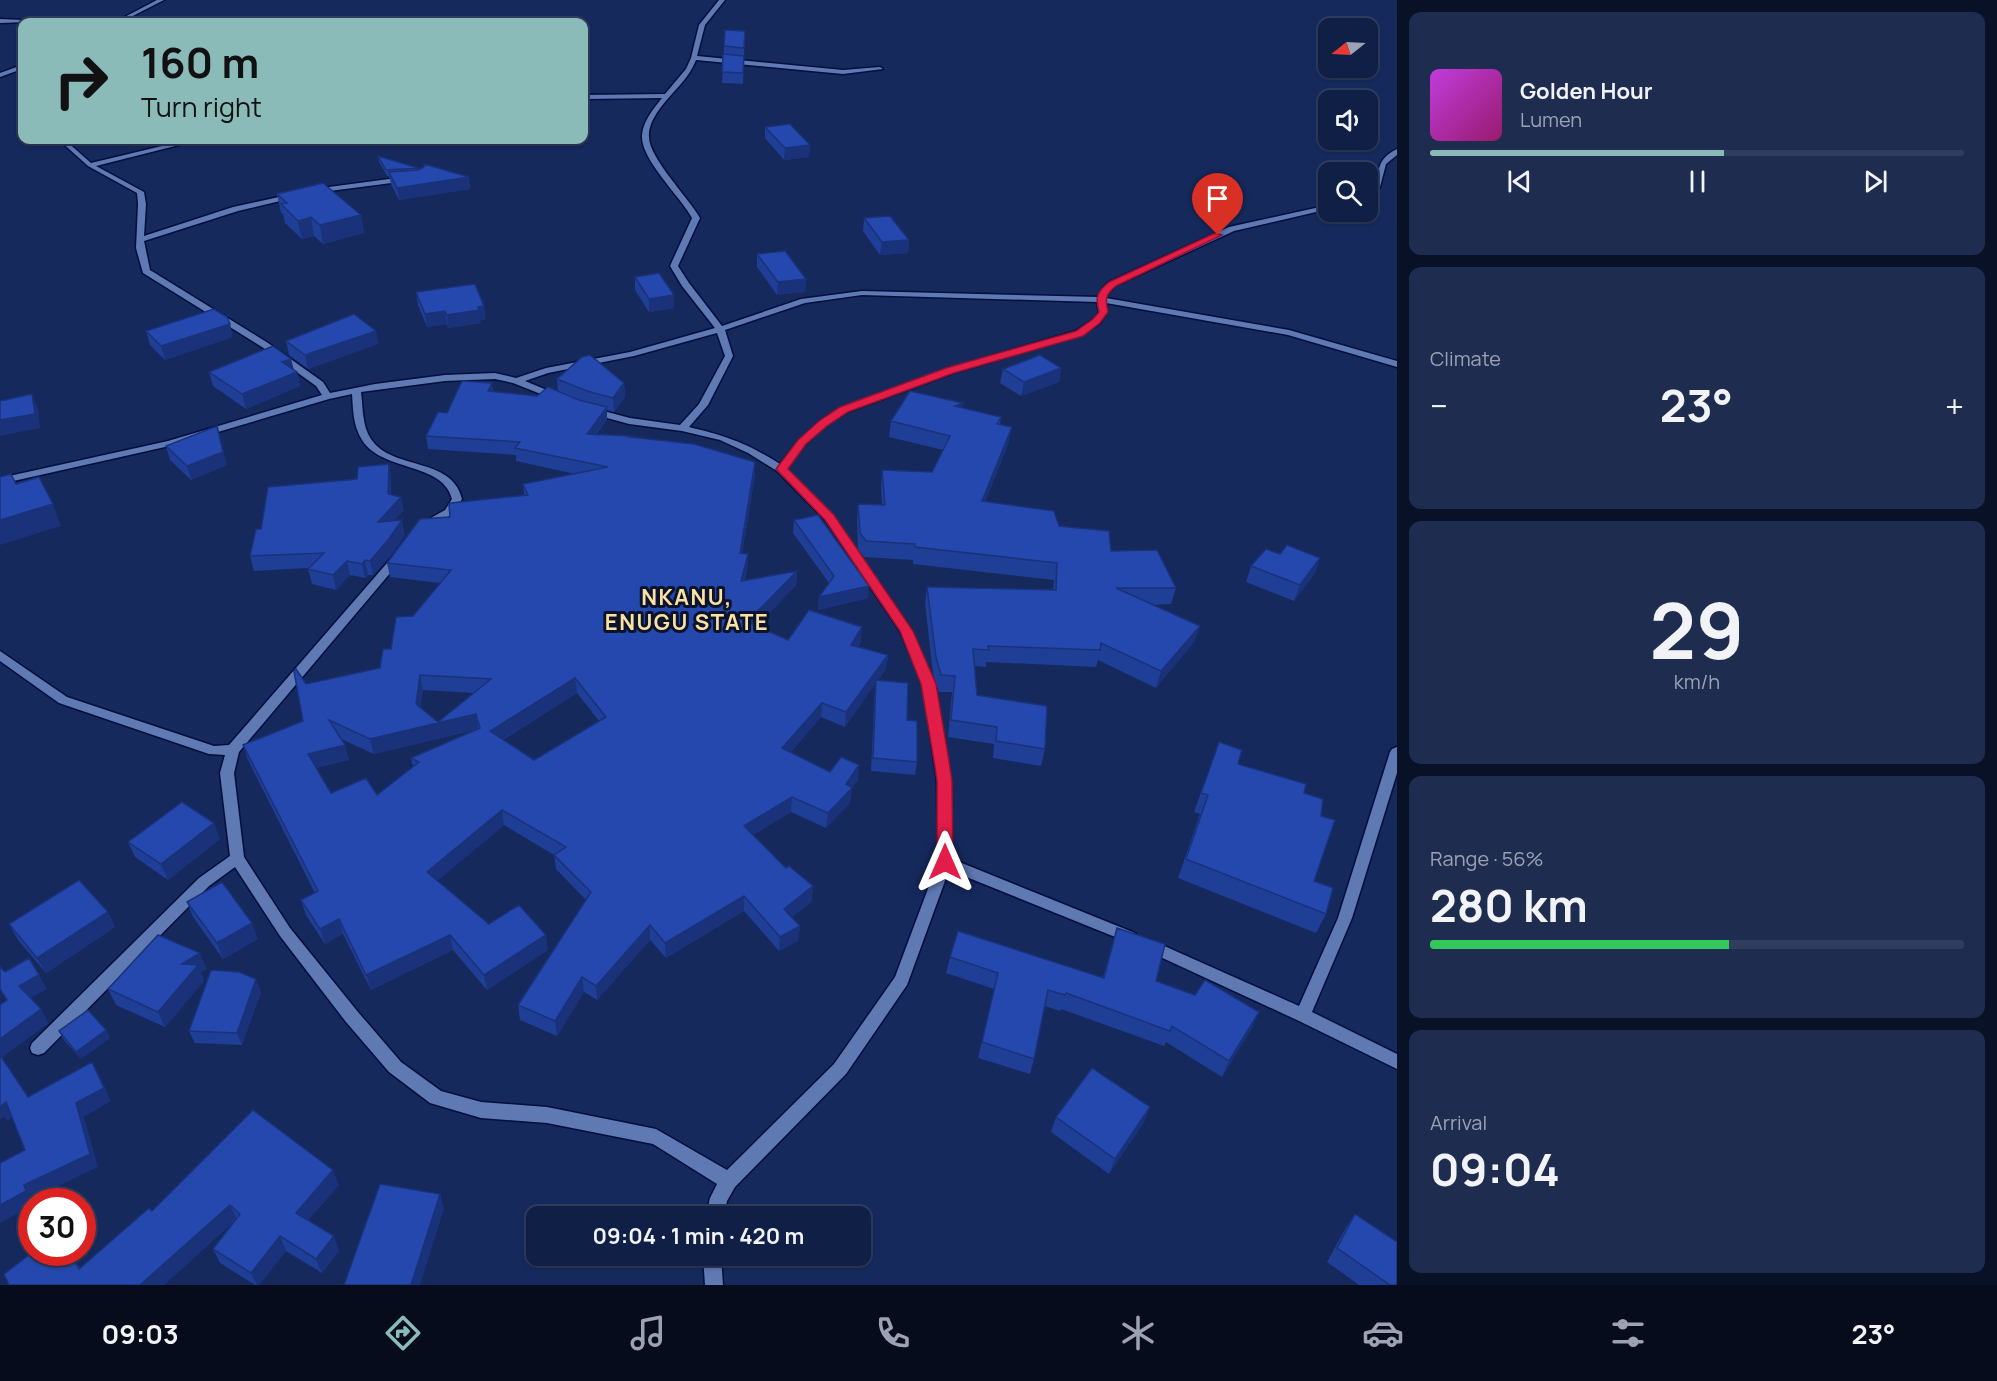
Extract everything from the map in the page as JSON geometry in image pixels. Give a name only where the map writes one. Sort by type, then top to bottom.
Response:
[{"type":"street","points":[[126,18],[161,0]]},
{"type":"street","points":[[682,428],[703,405],[729,356],[720,329],[674,266],[678,250],[692,230],[696,218],[646,146],[644,134],[651,118],[690,68],[695,58],[702,26],[722,0]]},
{"type":"street","points":[[0,21],[18,22]]},
{"type":"street","points":[[695,58],[843,72],[880,69]]},
{"type":"street","points":[[0,75],[18,68]]},
{"type":"street","points":[[588,97],[668,96]]},
{"type":"street","points":[[66,144],[90,165],[140,192],[144,201],[140,223],[141,259],[146,271],[265,345],[320,384],[327,396]]},
{"type":"street","points":[[90,165],[177,144]]},
{"type":"street","points":[[1378,180],[1383,163],[1397,151]]},
{"type":"street","points":[[140,240],[278,198],[409,179]]},
{"type":"street","points":[[782,469],[802,442],[823,423],[844,410],[950,371],[1080,333],[1097,321],[1103,312],[1102,292],[1112,284],[1232,229],[1318,209]]},
{"type":"street","points":[[516,381],[546,371],[631,354],[720,329],[804,301],[862,292],[1101,300],[1288,333],[1397,364]]},
{"type":"street","points":[[0,481],[170,443],[327,396],[356,390],[477,375],[516,381],[564,401]]},
{"type":"street","points":[[356,390],[363,431],[369,444],[387,456],[437,475],[452,486],[458,499],[449,512],[417,529],[407,544],[233,750],[227,773],[237,858],[285,932],[352,1017],[395,1067],[436,1098],[481,1110],[547,1115],[656,1137],[729,1181]]},
{"type":"street","points":[[584,409],[629,421],[682,428],[723,438],[753,451],[782,469],[829,518],[906,631],[928,684],[932,706],[944,781],[945,862],[902,980],[840,1069],[729,1181],[719,1198],[717,1206]]},
{"type":"street","points":[[0,655],[63,700],[214,752],[233,750]]},
{"type":"street","points":[[1303,1015],[1345,918],[1397,752]]},
{"type":"street","points":[[38,1048],[204,882],[237,858]]},
{"type":"street","points":[[945,862],[1120,932],[1303,1015],[1397,1062]]},
{"type":"street","points":[[713,1266],[714,1285]]},
{"type":"building","points":[[725,30],[745,31],[744,48],[724,46]]},
{"type":"building","points":[[723,54],[744,56],[743,73],[722,72]]},
{"type":"building","points":[[790,124],[810,145],[785,148],[765,127]]},
{"type":"building","points":[[378,156],[418,168],[386,170]]},
{"type":"building","points":[[424,164],[469,177],[397,188],[389,172],[418,170],[424,167]]},
{"type":"building","points":[[323,183],[361,215],[320,225],[311,217],[298,221],[281,204],[287,203],[277,194]]},
{"type":"building","points":[[890,216],[909,240],[882,242],[864,218]]},
{"type":"building","points":[[785,251],[806,279],[778,282],[757,254]]},
{"type":"building","points":[[659,273],[674,295],[649,299],[635,277]]},
{"type":"building","points":[[475,284],[484,306],[478,307],[479,310],[447,315],[445,311],[425,314],[416,292]]},
{"type":"building","points":[[214,309],[227,317],[230,324],[161,346],[146,331]]},
{"type":"building","points":[[354,314],[376,331],[305,355],[286,341]]},
{"type":"building","points":[[273,346],[291,359],[282,362],[297,372],[242,394],[209,372]]},
{"type":"building","points":[[590,355],[624,383],[613,398],[557,379],[582,357]]},
{"type":"building","points":[[1040,355],[1061,368],[1024,382],[1003,369]]},
{"type":"building","points":[[462,381],[492,383],[488,391],[537,396],[548,387],[579,400],[607,407],[587,434],[632,436],[630,437],[694,444],[755,462],[740,553],[748,554],[741,581],[797,571],[747,622],[788,640],[809,610],[862,627],[851,645],[888,655],[846,712],[822,703],[782,748],[830,772],[841,757],[859,765],[846,784],[852,788],[828,813],[792,797],[744,826],[786,868],[789,866],[813,886],[784,909],[800,926],[780,937],[744,896],[665,943],[650,925],[596,986],[582,977],[555,1021],[518,1005],[591,892],[554,855],[566,847],[502,810],[427,872],[489,924],[519,905],[546,935],[484,975],[450,935],[366,975],[339,919],[320,929],[301,900],[318,891],[243,745],[303,721],[294,671],[296,669],[306,684],[380,668],[383,649],[391,649],[396,617],[413,616],[451,570],[387,563],[420,519],[450,517],[449,504],[451,503],[528,495],[523,484],[608,467],[515,448],[520,442],[426,436],[438,412],[447,413]],"holes":[[[420,675],[491,679],[438,722],[416,704]],[[575,678],[606,717],[534,760],[490,731]],[[476,714],[480,728],[411,758],[419,762],[377,795],[366,778],[331,793],[308,754],[345,745],[329,720],[370,739]]]},
{"type":"building","points":[[910,391],[963,403],[955,406],[1001,417],[997,424],[1012,427],[982,501],[1054,511],[1059,526],[1109,531],[1111,551],[1157,550],[1176,588],[1116,588],[1200,626],[1161,671],[1101,643],[1100,650],[988,646],[989,650],[973,649],[977,695],[1047,706],[1045,749],[996,741],[997,727],[951,720],[955,676],[941,675],[936,657],[927,587],[1056,590],[1057,563],[915,547],[915,544],[866,541],[860,533],[858,504],[885,505],[882,470],[932,472],[950,436],[891,421]]},
{"type":"building","points":[[32,394],[35,414],[0,420],[0,401]]},
{"type":"building","points":[[217,426],[223,452],[187,466],[166,446]]},
{"type":"building","points":[[389,464],[388,494],[401,497],[378,522],[402,520],[370,561],[365,560],[362,564],[347,561],[333,575],[308,569],[324,553],[250,556],[256,529],[261,529],[268,487],[357,479],[358,467]]},
{"type":"building","points":[[11,474],[16,484],[39,477],[53,504],[0,520],[0,477]]},
{"type":"building","points":[[818,515],[869,586],[819,597],[834,576],[794,520]]},
{"type":"building","points":[[1287,545],[1320,558],[1300,585],[1251,566],[1266,549],[1280,554]]},
{"type":"building","points":[[876,680],[908,683],[907,720],[917,721],[917,762],[873,758]]},
{"type":"building","points":[[1219,742],[1242,750],[1238,764],[1306,784],[1304,793],[1323,799],[1321,816],[1335,820],[1314,881],[1333,888],[1326,914],[1186,859],[1208,795],[1201,793]]},
{"type":"building","points":[[182,802],[214,823],[161,864],[128,842]]},
{"type":"building","points":[[79,880],[108,912],[37,958],[9,924]]},
{"type":"building","points":[[222,882],[252,923],[217,943],[187,902]]},
{"type":"building","points":[[1117,928],[1165,944],[1156,981],[1195,995],[1205,980],[1259,1012],[1229,1061],[1172,1026],[1170,1031],[1066,993],[1065,995],[1048,990],[1034,1059],[982,1042],[998,973],[950,957],[958,931],[1104,978]]},
{"type":"building","points":[[158,935],[200,953],[182,964],[198,965],[158,1012],[108,989]]},
{"type":"building","points":[[29,958],[39,975],[19,986],[41,1009],[0,1039],[0,1005],[7,1000],[0,989],[0,967],[5,972]]},
{"type":"building","points":[[211,970],[239,972],[256,979],[237,1033],[189,1031]]},
{"type":"building","points":[[88,1010],[106,1030],[76,1052],[59,1031]]},
{"type":"building","points":[[0,1055],[28,1097],[92,1062],[104,1088],[76,1103],[90,1154],[24,1185],[25,1188],[18,1188],[18,1195],[0,1205],[0,1163],[25,1150],[6,1102],[0,1107]]},
{"type":"building","points":[[1092,1068],[1150,1107],[1115,1159],[1056,1117]]},
{"type":"building","points":[[253,1110],[333,1170],[296,1213],[334,1236],[316,1259],[280,1236],[251,1273],[213,1249],[240,1214],[230,1205],[140,1285],[9,1285],[4,1274],[18,1263],[18,1266],[77,1266],[79,1269],[82,1266],[96,1266],[96,1254],[149,1208],[152,1211]]},
{"type":"building","points":[[380,1184],[440,1194],[411,1285],[344,1285]]},
{"type":"building","points":[[1355,1214],[1397,1242],[1397,1285],[1390,1285],[1337,1248]]},
{"type":"district","name":"NKANU, ENUGU STATE","points":[[687,610]]},
{"type":"route","points":[[945,862],[944,781],[928,684],[906,631],[829,518],[782,469],[802,442],[823,423],[844,410],[950,371],[1080,333],[1097,321],[1103,312],[1102,292],[1112,284],[1218,235]]}]
